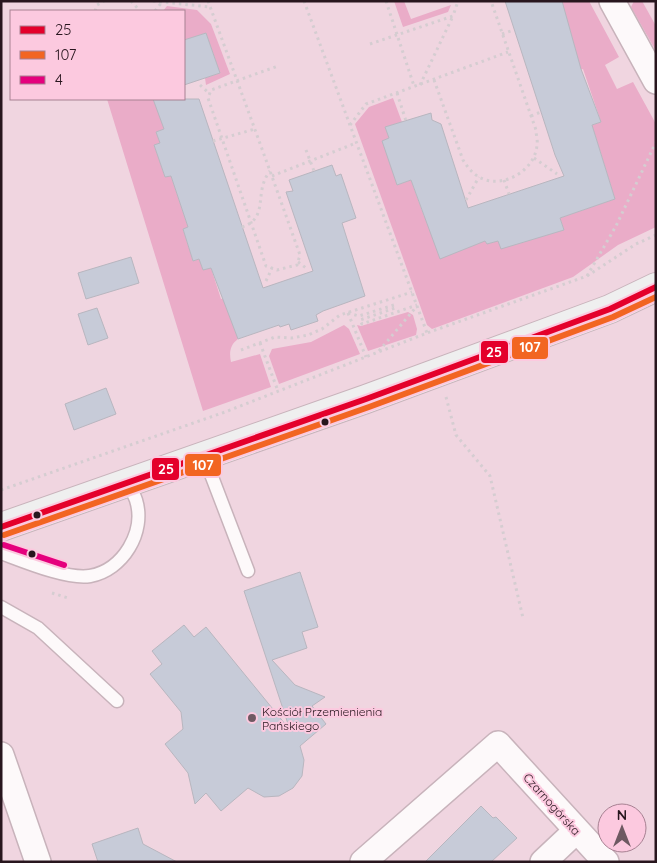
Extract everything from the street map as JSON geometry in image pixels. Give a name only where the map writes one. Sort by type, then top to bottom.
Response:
[{"type":"street","points":[[612,1],[656,81]]},
{"type":"street","points":[[1,527],[204,456],[610,309],[656,287]]},
{"type":"street","name":"Czarnogórska","points":[[363,862],[498,744],[606,862]]},
{"type":"street","points":[[1,755],[38,862]]},
{"type":"street","points":[[543,862],[576,831]]},
{"type":"lane","points":[[204,456],[248,571]]},
{"type":"lane","points":[[1,553],[61,573],[89,577],[108,570],[123,557],[134,540],[137,527],[136,501],[127,483]]},
{"type":"lane","points":[[1,606],[38,628],[117,701]]},
{"type":"path","points":[[95,10],[97,5],[104,1]]},
{"type":"path","points":[[153,1],[210,8]]},
{"type":"path","points":[[208,1],[237,80],[254,129],[272,176],[300,255],[297,265],[277,270],[266,266],[208,98],[211,90],[237,80],[278,66]]},
{"type":"path","points":[[304,1],[428,333]]},
{"type":"path","points":[[386,1],[414,86]]},
{"type":"path","points":[[420,85],[453,16],[458,1]]},
{"type":"path","points":[[434,80],[463,160],[479,177],[498,182],[517,176],[526,168],[534,158],[537,145],[531,116],[491,1]]},
{"type":"path","points":[[370,44],[453,16]]},
{"type":"path","points":[[502,34],[514,30]]},
{"type":"path","points":[[350,126],[366,104],[508,52]]},
{"type":"path","points":[[200,85],[210,94]]},
{"type":"path","points":[[397,93],[406,121]]},
{"type":"path","points":[[531,116],[543,111]]},
{"type":"path","points":[[214,141],[254,129]]},
{"type":"path","points":[[587,276],[616,226],[656,142]]},
{"type":"path","points":[[272,176],[356,143]]},
{"type":"path","points":[[306,150],[314,171]]},
{"type":"path","points":[[534,158],[557,174]]},
{"type":"path","points":[[242,227],[252,224],[258,217],[262,184],[270,171]]},
{"type":"path","points":[[466,200],[479,177]]},
{"type":"path","points":[[504,180],[509,194]]},
{"type":"path","points":[[1,490],[278,391],[428,333],[587,276],[636,244],[656,235]]},
{"type":"path","points":[[298,262],[306,268]]},
{"type":"path","points":[[266,281],[272,268]]},
{"type":"path","points":[[241,350],[275,337],[292,338],[308,334],[348,313],[412,292]]},
{"type":"path","points":[[348,313],[359,316],[394,305],[395,308],[360,320],[362,324],[417,305]]},
{"type":"path","points":[[378,352],[417,305]]},
{"type":"path","points":[[348,313],[366,357]]},
{"type":"path","points":[[260,343],[278,391]]},
{"type":"path","points":[[444,389],[456,435],[490,476],[522,618]]},
{"type":"shaded area","points":[[394,1],[404,1],[411,19],[451,5],[448,12],[403,27]]},
{"type":"shaded area","points":[[562,1],[589,1],[619,57],[605,65],[617,89],[633,82],[656,124],[656,227],[618,245],[573,277],[432,329],[427,325],[355,124],[369,107],[393,98],[402,122],[385,127],[389,138],[383,141],[397,185],[411,180],[424,216],[426,215],[440,258],[485,241],[487,244],[498,241],[501,248],[564,230],[560,218],[615,199],[592,125],[601,122],[583,69],[573,72]]},
{"type":"shaded area","points":[[634,1],[642,1],[656,26],[656,51],[631,7]]},
{"type":"shaded area","points":[[167,6],[197,10],[211,24],[230,74],[206,85],[205,78],[220,73],[206,33],[185,40],[185,10],[164,10]]},
{"type":"shaded area","points":[[107,100],[155,100],[164,129],[156,132],[160,143],[154,145],[165,177],[171,176],[188,227],[183,229],[193,261],[199,259],[203,270],[211,268],[221,299],[224,298],[238,339],[231,349],[231,362],[260,354],[271,387],[203,411]]},
{"type":"shaded area","points":[[408,312],[413,315],[417,329],[416,335],[368,351],[357,325],[361,326]]},
{"type":"shaded area","points":[[344,325],[349,329],[360,354],[279,384],[269,356],[272,349],[311,342]]},
{"type":"building","points":[[505,1],[562,1],[581,69],[601,122],[592,125],[615,199],[560,218],[564,230],[501,249],[498,241],[487,244],[485,241],[440,259],[411,180],[397,185],[382,141],[389,138],[385,127],[431,113],[432,120],[441,124],[468,208],[564,176],[555,155]]},
{"type":"building","points":[[206,33],[220,73],[185,85],[185,40]]},
{"type":"building","points":[[199,99],[263,288],[313,271],[286,192],[293,191],[289,180],[332,165],[336,176],[341,174],[356,218],[342,223],[365,296],[323,311],[316,315],[318,321],[291,330],[289,324],[280,327],[279,325],[238,339],[211,268],[203,270],[199,259],[193,261],[183,229],[188,227],[171,176],[165,177],[154,145],[160,143],[156,132],[164,129],[153,100]]},
{"type":"building","points":[[131,257],[139,283],[86,299],[78,273]]},
{"type":"building","points":[[97,308],[108,338],[88,345],[78,314]]},
{"type":"building","points":[[106,388],[116,414],[74,430],[65,404]]},
{"type":"building","name":"Kościół Przemienienia Pańskiego","points":[[300,572],[318,627],[302,632],[307,648],[272,660],[295,685],[325,697],[312,706],[326,724],[300,746],[304,760],[302,776],[293,788],[279,796],[264,797],[248,788],[221,811],[206,793],[195,804],[188,773],[165,744],[183,729],[181,712],[150,674],[162,664],[152,651],[184,625],[194,637],[206,627],[290,730],[244,591]]},
{"type":"building","points":[[481,806],[493,818],[496,817],[517,838],[491,862],[425,862]]},
{"type":"building","points":[[138,828],[143,844],[177,862],[98,862],[92,844]]},
{"type":"transit line","name":"25","points":[[1,527],[366,399],[610,309],[656,287]]},
{"type":"transit line","name":"107","points":[[4,535],[369,407],[613,317],[656,297]]},
{"type":"transit line","name":"4","points":[[4,545],[64,565]]},
{"type":"place","name":"Kościół Przemienienia Pańskiego","points":[[252,718]]}]
